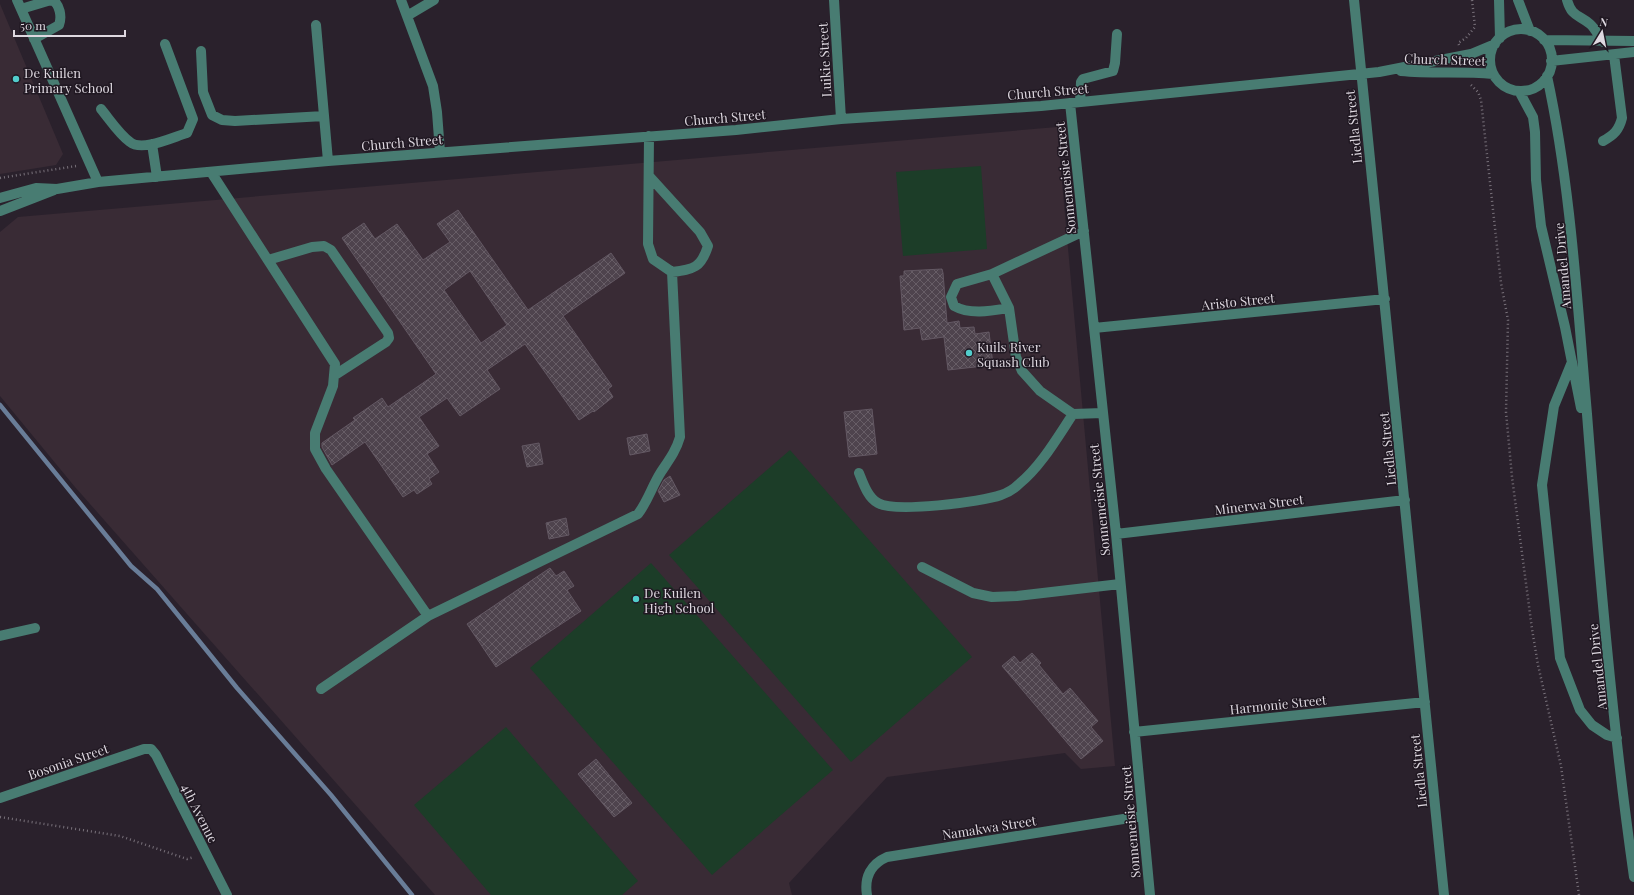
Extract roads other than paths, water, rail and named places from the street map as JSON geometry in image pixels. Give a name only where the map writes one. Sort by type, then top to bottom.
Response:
[{"type":"street","points":[[34,39],[59,24],[62,16],[57,4],[51,0],[19,4],[34,39],[98,182]]},
{"type":"street","points":[[401,0],[432,86],[437,112],[440,152]]},
{"type":"street","points":[[407,16],[434,0]]},
{"type":"street","name":"Luikie Street","points":[[834,0],[841,119]]},
{"type":"street","name":"Liedla Street","points":[[1354,0],[1360,73],[1385,299],[1444,895]]},
{"type":"street","points":[[1498,0],[1497,41],[1490,59],[1493,74],[1504,86],[1520,91],[1535,87],[1547,76],[1551,61],[1550,53],[1544,40]]},
{"type":"street","points":[[1518,0],[1530,31]]},
{"type":"street","points":[[1567,0],[1570,10],[1577,17],[1591,24],[1604,42]]},
{"type":"street","points":[[316,25],[328,161]]},
{"type":"street","points":[[1497,41],[1514,30],[1530,31],[1544,40],[1634,42]]},
{"type":"street","name":"Sonnemeisie Street","points":[[1117,34],[1113,71],[1083,79],[1075,102],[1084,231],[1116,534],[1150,895]]},
{"type":"street","name":"Church Street","points":[[1395,70],[1419,63],[1471,54],[1497,41]]},
{"type":"street","points":[[101,109],[131,143],[139,146],[152,144],[187,133],[193,119],[165,44]]},
{"type":"street","points":[[201,51],[203,92],[212,115],[222,120],[235,121],[324,116]]},
{"type":"street","points":[[1551,61],[1634,52]]},
{"type":"street","points":[[1603,141],[1614,135],[1620,126],[1622,118],[1614,54]]},
{"type":"street","name":"Church Street","points":[[0,211],[57,189],[98,182],[157,176],[841,119],[1075,102],[1395,70],[1493,74]]},
{"type":"street","name":"Amandel Drive","points":[[1547,76],[1556,121],[1570,215],[1590,455],[1617,738],[1634,877]]},
{"type":"street","name":"Amandel Drive","points":[[1520,91],[1532,117],[1535,132],[1536,180],[1542,226],[1572,362],[1590,455]]},
{"type":"street","points":[[649,136],[650,177],[648,244],[653,259],[672,272],[692,269],[703,260],[708,246],[700,232],[650,177]]},
{"type":"street","points":[[152,144],[157,176]]},
{"type":"street","points":[[211,172],[335,364],[333,386],[315,433],[315,450],[330,475],[428,616]]},
{"type":"street","name":"Church Street","points":[[0,198],[36,188],[57,189]]},
{"type":"street","points":[[1009,308],[992,311],[961,310],[952,302],[951,297],[957,284],[992,274],[1084,231]]},
{"type":"street","points":[[268,260],[318,246],[324,246],[331,250],[388,333],[389,338],[386,342],[335,375]]},
{"type":"street","points":[[321,689],[428,616],[638,514],[645,504],[661,472],[676,450],[680,436],[672,272]]},
{"type":"street","points":[[992,274],[1009,308],[1016,357],[1022,371],[1040,391],[1073,414],[1103,413]]},
{"type":"street","name":"Aristo Street","points":[[1094,328],[1385,299]]},
{"type":"street","points":[[1572,362],[1554,406],[1542,485],[1560,658],[1580,710],[1592,724],[1607,735],[1617,738]]},
{"type":"street","points":[[859,473],[867,492],[878,503],[898,508],[973,501],[1002,495],[1020,484],[1040,461],[1073,414]]},
{"type":"street","name":"Minerwa Street","points":[[1116,534],[1405,500]]},
{"type":"street","points":[[922,567],[973,594],[992,597],[1017,596],[1120,584]]},
{"type":"street","points":[[0,636],[35,628]]},
{"type":"street","name":"Harmonie Street","points":[[1134,732],[1425,702]]},
{"type":"street","name":"Bosonia Street","points":[[0,798],[144,749]]},
{"type":"street","name":"4th Avenue","points":[[144,749],[152,750],[156,755],[227,895]]},
{"type":"street","name":"Namakwa Street","points":[[867,895],[866,886],[868,876],[873,865],[887,856],[1142,816]]},
{"type":"waterway","points":[[0,405],[131,566],[157,589],[237,688],[331,795],[412,895]]},
{"type":"place","name":"De Kuilen Primary School","points":[[16,79]]},
{"type":"place","name":"Kuils River Squash Club","points":[[969,353]]},
{"type":"place","name":"De Kuilen High School","points":[[636,599]]}]
